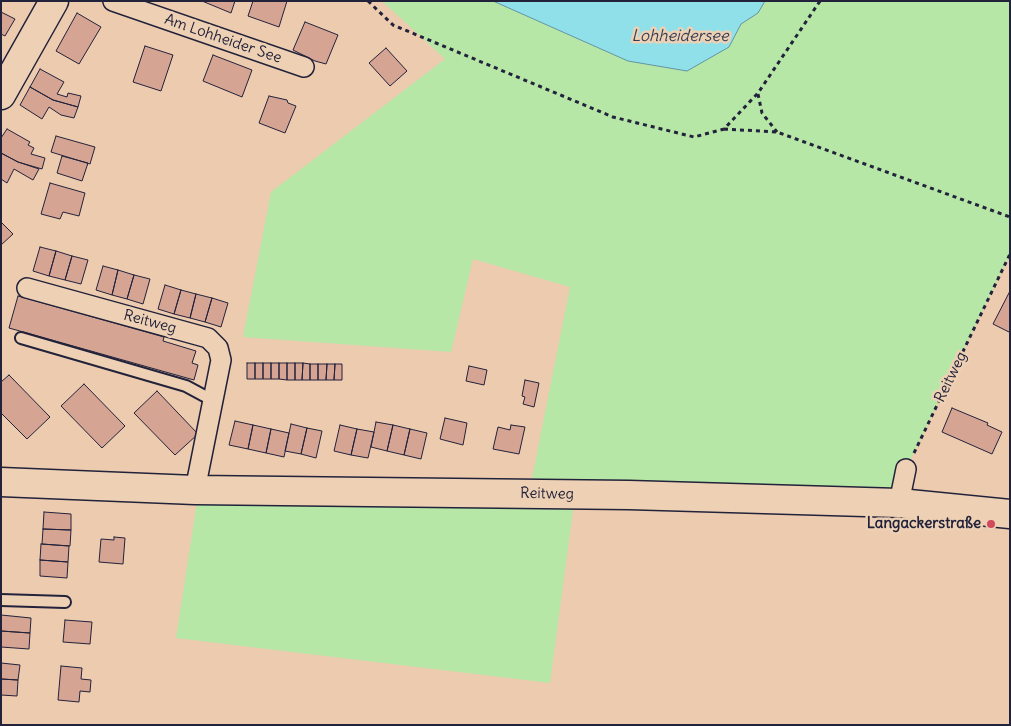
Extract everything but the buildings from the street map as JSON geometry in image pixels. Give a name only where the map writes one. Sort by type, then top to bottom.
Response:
[{"type":"main road","points":[[1,95],[54,1]]},
{"type":"main road","name":"Reitweg","points":[[1,482],[195,490],[629,495],[899,503],[1010,514]]},
{"type":"street","name":"Am Lohheider See","points":[[113,1],[304,67]]},
{"type":"street","name":"Reitweg","points":[[27,288],[208,338],[218,348],[221,360],[195,490]]},
{"type":"street","points":[[899,503],[906,469]]},
{"type":"lane","points":[[21,338],[186,386],[212,400]]},
{"type":"lane","points":[[1,600],[65,602]]},
{"type":"path","points":[[368,1],[393,25],[613,117],[694,137],[724,129],[778,132],[1010,217]]},
{"type":"path","points":[[724,129],[758,93],[820,1]]},
{"type":"path","points":[[758,93],[762,113],[778,132]]},
{"type":"path","name":"Reitweg","points":[[906,469],[1010,254]]},
{"type":"green space","points":[[382,1],[493,1],[503,6],[729,47],[741,24],[758,13],[765,1],[1010,1],[1010,254],[906,469],[899,503],[575,495],[550,683],[176,638],[199,489],[529,493],[570,287],[473,259],[451,352],[243,337],[271,192],[445,59]]},
{"type":"water","name":"Lohheidersee","points":[[493,1],[765,1],[758,13],[741,24],[729,47],[687,71],[628,61]]},
{"type":"place","name":"Langackerstraße","points":[[991,524]]}]
